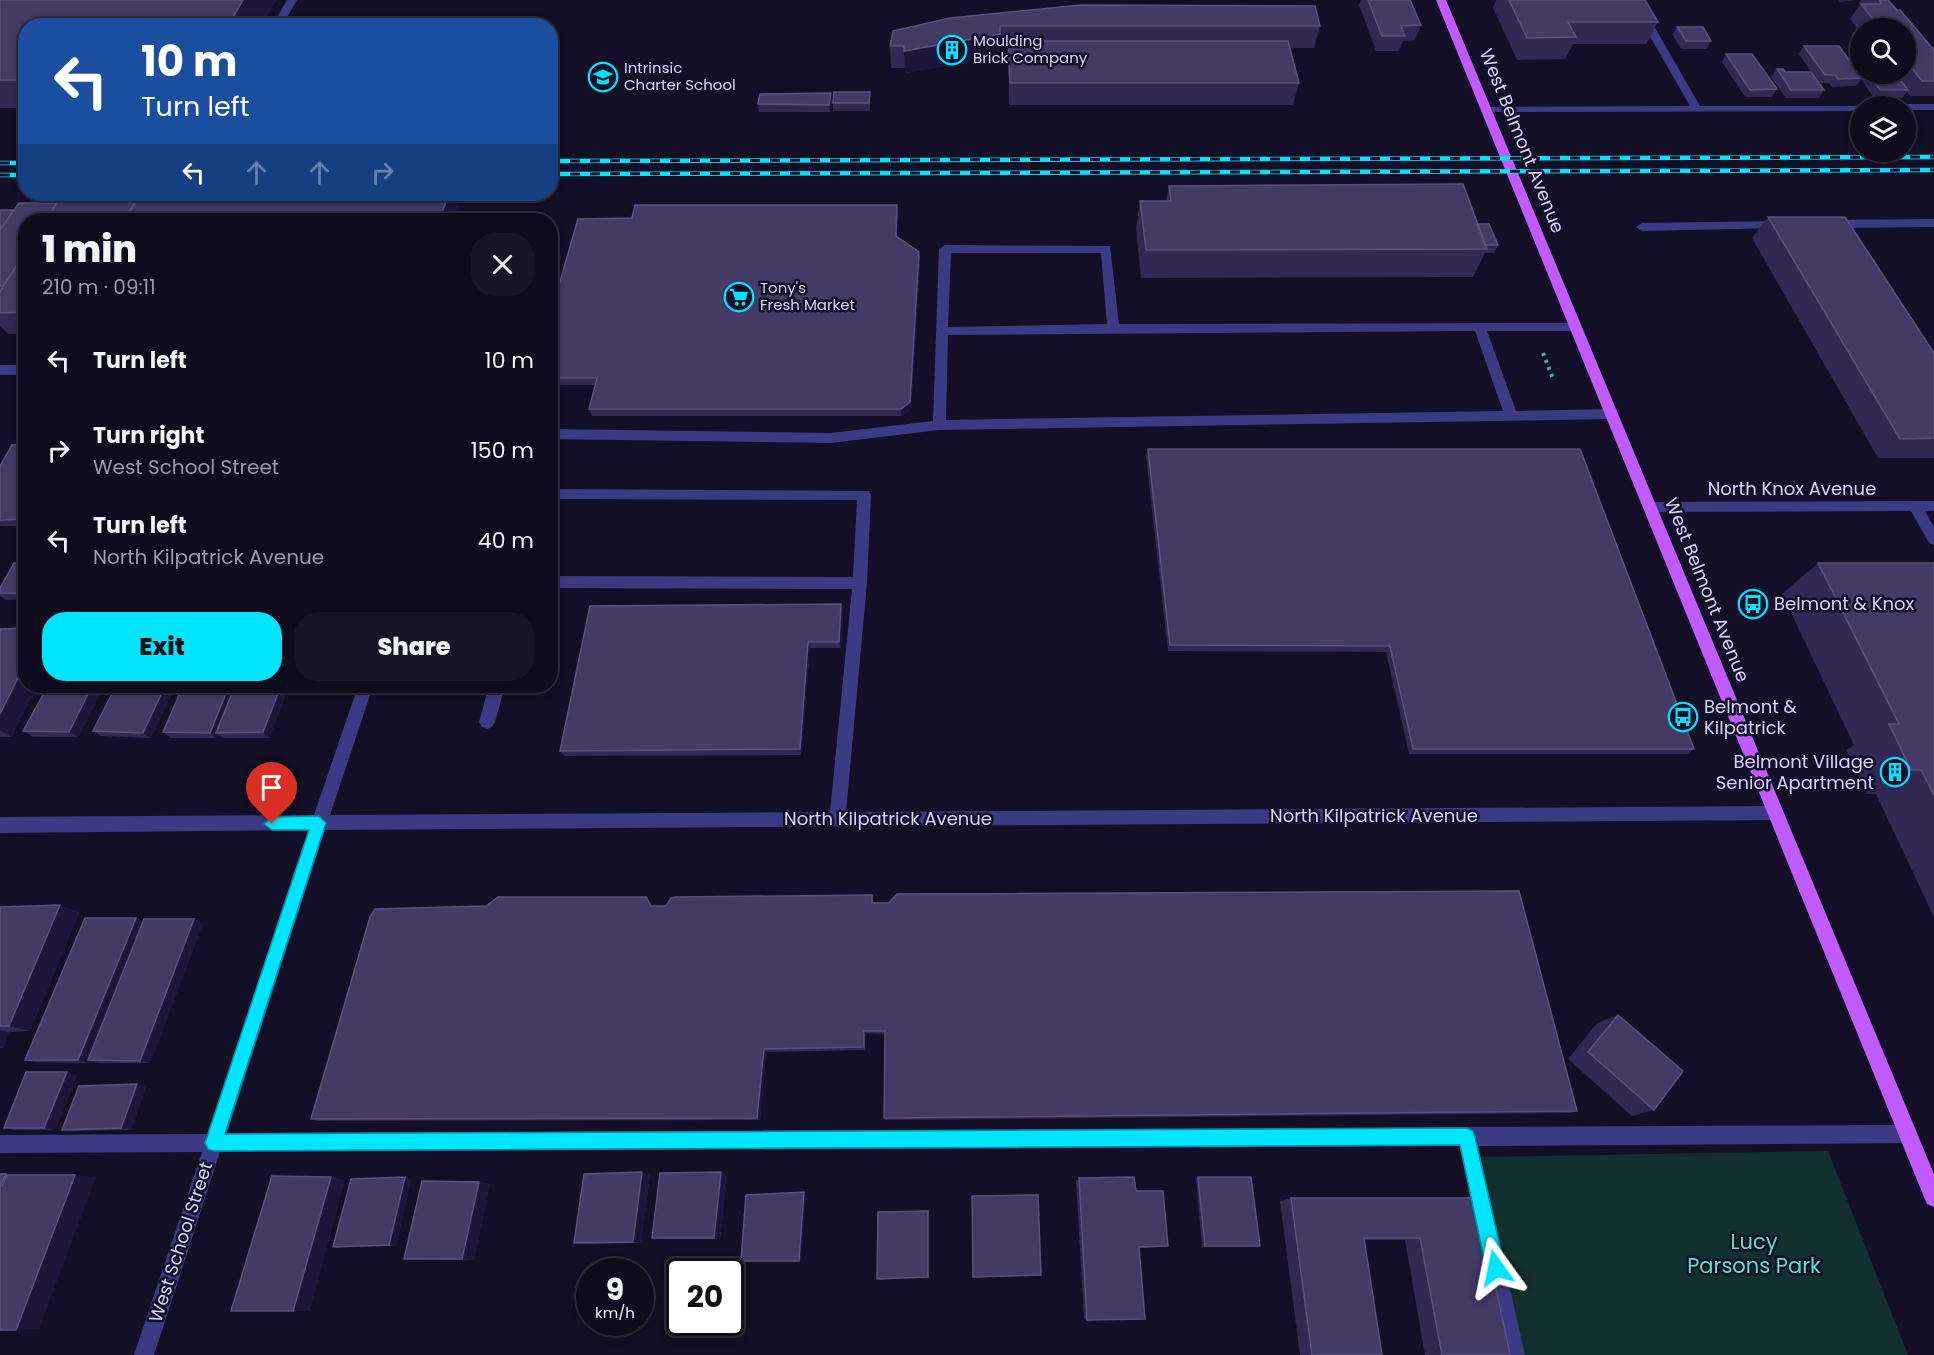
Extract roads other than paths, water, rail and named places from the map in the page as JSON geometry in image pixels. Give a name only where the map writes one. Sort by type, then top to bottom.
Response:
[{"type":"main road","name":"West Belmont Avenue","points":[[1441,0],[1908,1134],[1929,1173],[1934,1197]]},
{"type":"street","points":[[282,18],[292,0]]},
{"type":"street","points":[[1634,0],[1697,109]]},
{"type":"street","points":[[1916,107],[1934,107]]},
{"type":"street","points":[[1487,110],[1850,108]]},
{"type":"street","points":[[1814,224],[1852,228],[1934,223]]},
{"type":"street","points":[[1642,227],[1791,225]]},
{"type":"street","points":[[939,425],[945,249],[1106,249],[1113,328]]},
{"type":"street","points":[[1479,327],[1511,416]]},
{"type":"street","points":[[943,331],[1113,328],[1576,327]]},
{"type":"street","points":[[0,370],[18,370]]},
{"type":"street","points":[[558,434],[831,438],[939,425],[1612,414]]},
{"type":"street","points":[[558,494],[864,495],[860,583],[837,820]]},
{"type":"street","points":[[1915,506],[1934,539]]},
{"type":"street","name":"North Knox Avenue","points":[[1650,507],[1934,506]]},
{"type":"street","points":[[558,582],[860,583]]},
{"type":"street","name":"West School Street","points":[[144,1355],[362,693]]},
{"type":"street","points":[[487,722],[495,693]]},
{"type":"street","name":"North Kilpatrick Avenue","points":[[0,825],[1776,813]]},
{"type":"street","points":[[0,1144],[1908,1134]]},
{"type":"street","points":[[1467,1137],[1515,1355]]},
{"type":"railway","points":[[558,161],[1934,157]]},
{"type":"railway","points":[[0,163],[18,163]]},
{"type":"railway","points":[[558,174],[1934,170]]},
{"type":"railway","points":[[0,175],[18,175]]},
{"type":"place","name":"Moulding Brick Company","points":[[952,50]]},
{"type":"place","name":"Intrinsic Charter School","points":[[603,77]]},
{"type":"place","name":"Tony's Fresh Market","points":[[739,297]]},
{"type":"place","name":"Belmont & Knox","points":[[1753,604]]},
{"type":"place","name":"Belmont & Kilpatrick","points":[[1683,717]]},
{"type":"place","name":"Belmont Village Senior Apartment","points":[[1895,772]]},
{"type":"park label","name":"Lucy Parsons Park","points":[[1754,1254]]}]
